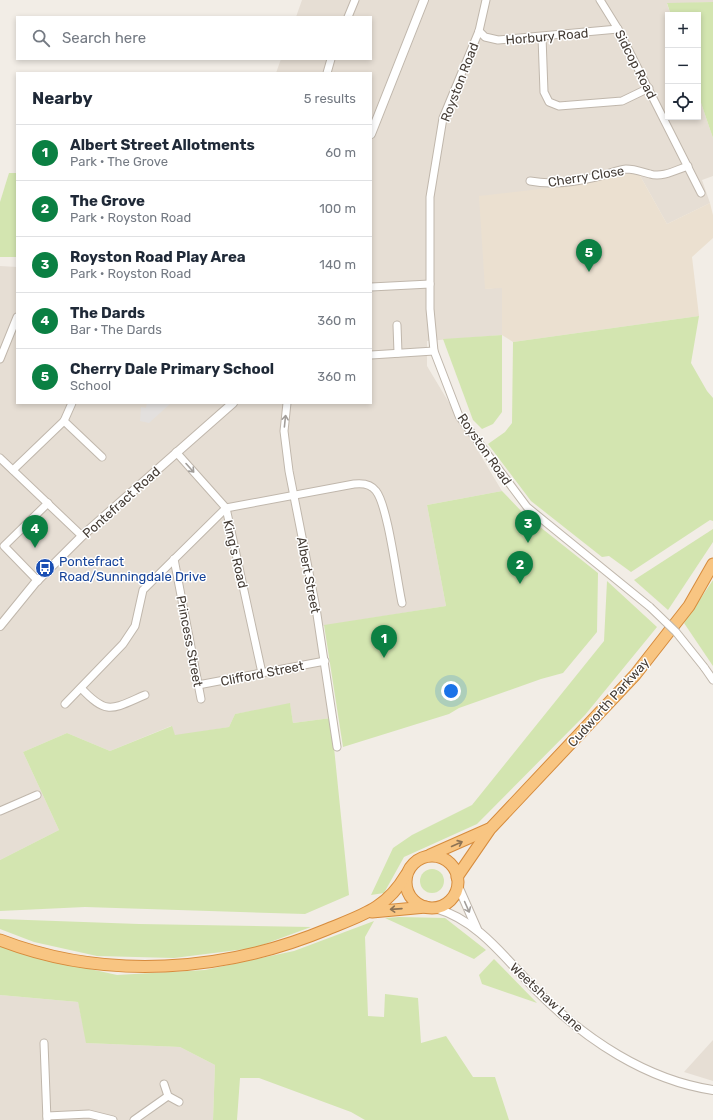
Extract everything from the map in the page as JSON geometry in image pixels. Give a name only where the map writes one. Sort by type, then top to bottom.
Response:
[{"type":"highway","name":"Cudworth Parkway","points":[[367,913],[443,906],[450,900],[455,894],[458,881],[490,829],[635,675],[689,606],[713,564]]},
{"type":"highway","name":"Cudworth Parkway","points":[[0,940],[44,954],[99,964],[138,967],[199,964],[265,952],[302,940],[367,913],[388,900],[399,888],[410,867],[416,861],[490,829]]},
{"type":"highway","points":[[423,857],[441,857],[454,868],[458,881]]},
{"type":"highway","points":[[406,875],[407,892],[418,904],[430,908]]},
{"type":"street","points":[[348,16],[354,0]]},
{"type":"street","points":[[372,131],[424,0]]},
{"type":"street","name":"Royston Road","points":[[486,0],[479,31],[443,118],[430,197],[430,284],[434,351],[460,416],[526,507],[650,607],[676,632],[713,680]]},
{"type":"street","name":"Sidcop Road","points":[[600,0],[618,29],[649,88],[701,193]]},
{"type":"street","name":"Horbury Road","points":[[479,31],[485,37],[498,40],[618,29]]},
{"type":"street","points":[[542,37],[544,92],[548,102],[559,106],[622,101],[649,88]]},
{"type":"street","points":[[327,72],[331,60]]},
{"type":"street","name":"Cherry Close","points":[[530,181],[542,184],[568,181],[595,177],[626,169],[641,170],[650,175],[660,176],[688,166]]},
{"type":"street","points":[[372,287],[430,284]]},
{"type":"street","points":[[0,359],[16,319]]},
{"type":"street","points":[[397,325],[398,353]]},
{"type":"street","points":[[372,355],[434,351]]},
{"type":"street","points":[[13,470],[64,421],[72,404]]},
{"type":"street","name":"Pontefract Road","points":[[0,626],[38,581],[82,536],[232,404]]},
{"type":"street","name":"Albert Street","points":[[287,404],[285,439],[293,494],[325,661],[338,747]]},
{"type":"street","points":[[64,421],[102,457]]},
{"type":"street","name":"King's Road","points":[[176,452],[226,508],[262,673]]},
{"type":"street","points":[[0,458],[82,536]]},
{"type":"street","points":[[65,704],[123,644],[135,626],[144,590],[226,508],[293,494],[362,483],[370,486],[376,490],[383,509],[402,603]]},
{"type":"street","points":[[38,581],[4,546],[48,503]]},
{"type":"street","name":"Princess Street","points":[[174,559],[201,699]]},
{"type":"street","name":"Clifford Street","points":[[198,685],[325,661]]},
{"type":"street","points":[[81,688],[95,703],[108,708],[117,707],[145,695]]},
{"type":"street","points":[[0,811],[37,795]]},
{"type":"street","name":"Weetshaw Lane","points":[[458,881],[477,929]]},
{"type":"street","name":"Weetshaw Lane","points":[[430,908],[445,911],[477,929],[538,992],[575,1026],[617,1054],[657,1074],[713,1090]]},
{"type":"street","points":[[44,1043],[47,1118],[89,1114],[113,1120]]},
{"type":"street","points":[[164,1084],[168,1096],[179,1102]]},
{"type":"street","points":[[134,1120],[168,1096]]},
{"type":"shaded area","points":[[302,0],[713,0],[713,2],[667,4],[670,12],[665,12],[665,120],[701,120],[701,103],[713,138],[713,176],[702,180],[710,203],[667,224],[638,172],[565,186],[485,289],[502,287],[502,335],[427,341],[427,366],[502,491],[427,505],[446,606],[316,627],[331,718],[293,723],[290,704],[235,714],[229,727],[175,736],[171,726],[110,751],[67,733],[23,752],[59,830],[0,860],[0,266],[16,267],[16,404],[372,404],[372,72],[276,72],[281,60],[372,60],[372,16],[296,16]]},
{"type":"shaded area","points":[[638,172],[667,224],[710,203],[713,215],[713,238],[692,257],[699,316],[513,342],[502,335],[502,288],[485,289],[479,196],[565,186]]},
{"type":"shaded area","points":[[147,404],[170,404],[149,423],[140,421],[141,407],[146,408]]},
{"type":"shaded area","points":[[0,995],[78,1002],[87,1043],[180,1047],[215,1065],[213,1120],[0,1120]]},
{"type":"shaded area","points":[[713,1040],[713,1081],[684,1072]]},
{"type":"green space","points":[[713,2],[713,138],[701,103],[701,12],[670,12],[667,3]]},
{"type":"green space","points":[[9,173],[16,173],[16,257],[0,257],[0,202]]},
{"type":"green space","points":[[699,316],[691,363],[707,391],[713,398],[713,521],[710,520],[631,572],[609,556],[602,557],[531,501],[488,444],[505,432],[512,423],[513,342]]},
{"type":"green space","points":[[502,335],[502,412],[493,424],[482,429],[473,420],[443,339]]},
{"type":"green space","points":[[502,491],[525,515],[598,573],[597,632],[563,673],[541,679],[459,708],[449,714],[343,747],[324,625],[446,606],[427,505]]},
{"type":"green space","points":[[713,529],[713,542],[668,610],[634,580]]},
{"type":"green space","points":[[713,580],[713,666],[684,623]]},
{"type":"green space","points":[[607,581],[657,627],[585,715],[477,824],[404,857],[384,893],[371,895],[393,848],[412,835],[472,805],[604,641]]},
{"type":"green space","points":[[290,703],[293,723],[331,718],[349,895],[305,914],[85,907],[0,911],[0,860],[59,830],[23,752],[67,733],[110,751],[172,726],[175,735],[229,727],[235,714]]},
{"type":"green space","points":[[432,869],[437,870],[443,876],[443,886],[437,892],[432,893],[427,892],[421,886],[420,881],[421,876],[427,870]]},
{"type":"green space","points":[[385,918],[445,918],[486,950],[474,959]]},
{"type":"green space","points":[[0,919],[139,924],[311,927],[254,948],[174,958],[97,956],[34,942],[0,929]]},
{"type":"green space","points":[[374,921],[365,937],[368,1016],[384,1017],[385,994],[418,998],[421,1043],[446,1036],[473,1077],[495,1077],[509,1120],[365,1120],[351,1112],[259,1078],[240,1078],[237,1120],[213,1120],[215,1065],[180,1047],[86,1043],[78,1002],[0,995],[0,945],[27,955],[117,975],[205,970],[294,951]]},
{"type":"green space","points":[[494,959],[537,1003],[482,984],[479,975]]},
{"type":"place","name":"Cherry Dale Primary School","points":[[589,272]]},
{"type":"place","name":"Royston Road Play Area","points":[[528,543]]},
{"type":"place","name":"The Dards","points":[[35,548]]},
{"type":"place","name":"Pontefract Road/Sunningdale Drive","points":[[45,568]]},
{"type":"place","name":"The Grove","points":[[520,584]]},
{"type":"place","name":"Albert Street Allotments","points":[[384,658]]}]
